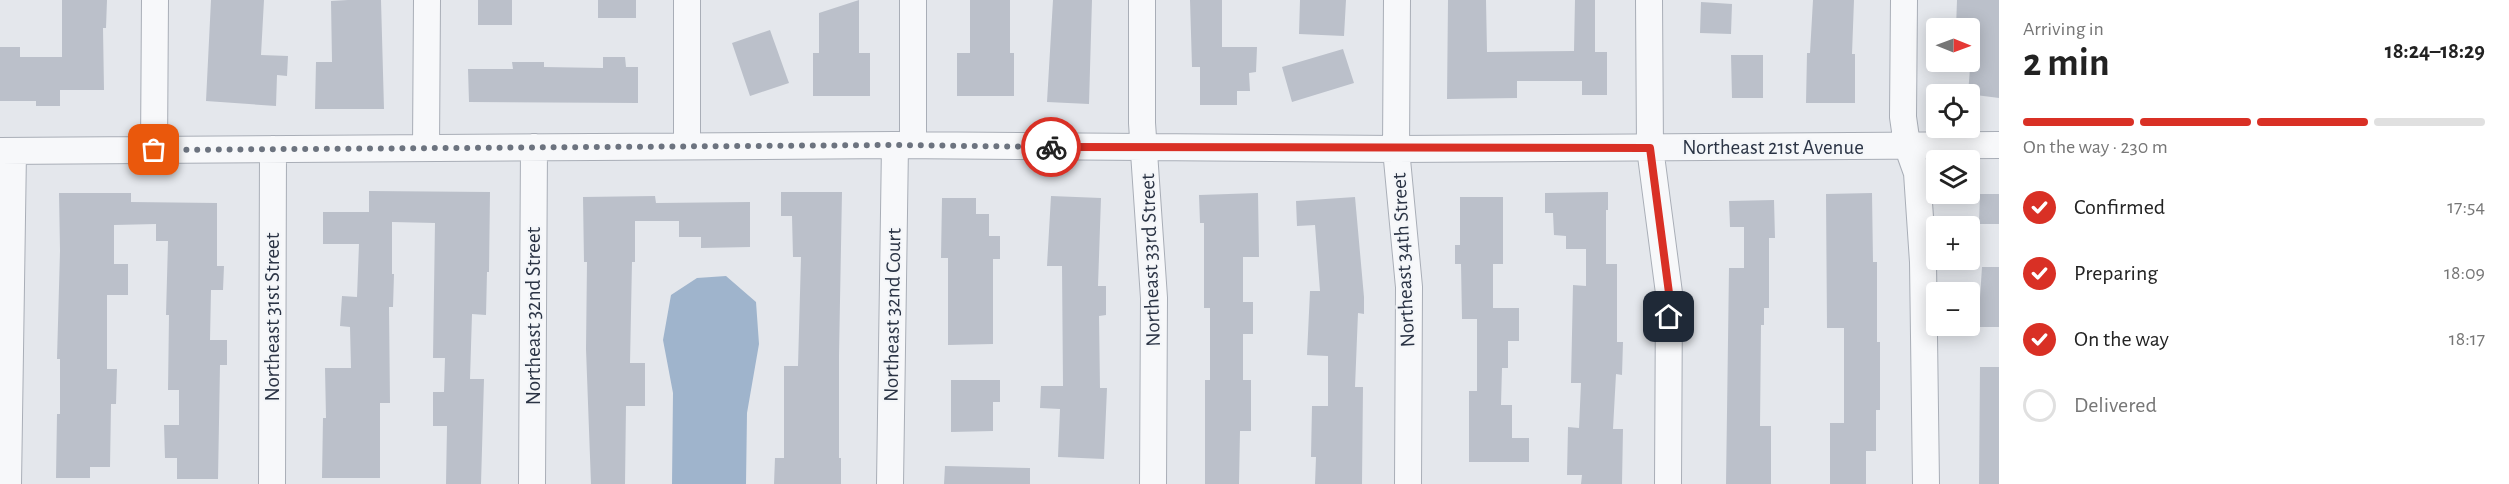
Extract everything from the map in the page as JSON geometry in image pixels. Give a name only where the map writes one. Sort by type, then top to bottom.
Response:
[{"type":"street","points":[[154,150],[155,0]]},
{"type":"street","points":[[426,148],[427,0]]},
{"type":"street","points":[[687,0],[687,146]]},
{"type":"street","name":"Northeast 32nd Court","points":[[890,484],[904,145],[913,0]]},
{"type":"street","name":"Northeast 33rd Street","points":[[1142,0],[1142,123],[1154,298],[1153,484]]},
{"type":"street","name":"Northeast 34th Street","points":[[1396,0],[1396,149],[1408,288],[1408,484]]},
{"type":"street","points":[[1649,0],[1650,148],[1669,293],[1668,484]]},
{"type":"street","points":[[1904,0],[1903,117],[1906,145],[1917,172],[1923,261],[1926,484]]},
{"type":"street","name":"Northeast 21st Avenue","points":[[7,151],[904,145],[1144,149],[1999,145]]},
{"type":"street","name":"Northeast 32nd Street","points":[[532,484],[534,147]]},
{"type":"street","name":"Northeast 31st Street","points":[[272,484],[273,149]]},
{"type":"street","points":[[7,151],[8,484]]},
{"type":"water","points":[[726,276],[756,302],[759,344],[747,413],[746,484],[672,484],[673,393],[663,340],[671,295],[697,278]]},
{"type":"building","points":[[62,0],[107,0],[106,28],[103,28],[104,90],[60,90],[60,106],[36,106],[36,101],[0,101],[0,47],[20,47],[20,57],[62,57]]},
{"type":"building","points":[[211,0],[264,0],[261,55],[288,56],[287,76],[277,75],[276,106],[206,101]]},
{"type":"building","points":[[381,0],[384,109],[315,109],[316,62],[332,62],[331,1]]},
{"type":"building","points":[[478,0],[512,0],[512,25],[478,25]]},
{"type":"building","points":[[598,0],[636,0],[636,18],[598,18]]},
{"type":"building","points":[[859,0],[859,53],[870,53],[870,96],[813,96],[813,53],[819,53],[819,13]]},
{"type":"building","points":[[970,0],[1010,0],[1010,53],[1014,53],[1014,96],[957,96],[957,53],[970,53]]},
{"type":"building","points":[[1053,0],[1092,0],[1089,104],[1047,102]]},
{"type":"building","points":[[1190,0],[1222,0],[1222,47],[1257,47],[1256,72],[1249,73],[1250,91],[1237,91],[1237,105],[1200,105],[1200,67],[1192,67]]},
{"type":"building","points":[[1300,0],[1346,0],[1344,36],[1299,34]]},
{"type":"building","points":[[1448,0],[1486,0],[1487,52],[1574,51],[1575,0],[1595,0],[1595,52],[1607,52],[1607,95],[1582,95],[1582,81],[1517,81],[1517,98],[1447,99]]},
{"type":"building","points":[[1813,0],[1854,0],[1852,54],[1855,54],[1855,103],[1806,103],[1807,53],[1810,53]]},
{"type":"building","points":[[1957,0],[1999,0],[1999,98],[1980,96],[1980,84],[1969,84],[1970,72],[1980,72],[1980,18],[1956,18]]},
{"type":"building","points":[[1701,2],[1732,4],[1731,34],[1700,33]]},
{"type":"building","points":[[770,30],[789,83],[750,96],[732,43]]},
{"type":"building","points":[[1343,49],[1354,83],[1292,102],[1282,67]]},
{"type":"building","points":[[1731,55],[1763,55],[1763,98],[1732,98]]},
{"type":"building","points":[[603,57],[625,57],[626,67],[638,67],[638,103],[469,102],[468,69],[513,69],[512,62],[544,62],[544,67],[603,68]]},
{"type":"building","points":[[369,191],[490,192],[486,315],[472,314],[470,379],[484,379],[481,484],[446,484],[447,426],[433,426],[433,392],[444,392],[445,358],[433,358],[435,223],[392,222],[392,274],[394,274],[393,307],[389,307],[390,403],[380,403],[380,478],[322,478],[323,418],[326,418],[325,368],[351,368],[350,327],[340,326],[342,296],[357,297],[359,244],[323,244],[323,212],[369,212]]},
{"type":"building","points":[[781,192],[842,192],[839,356],[841,484],[774,484],[775,458],[784,458],[784,366],[798,366],[801,257],[793,257],[792,216],[781,216]]},
{"type":"building","points":[[1608,192],[1606,264],[1617,264],[1617,342],[1623,342],[1622,375],[1616,374],[1613,429],[1623,429],[1622,484],[1581,484],[1582,475],[1567,475],[1568,427],[1579,428],[1581,383],[1571,383],[1573,285],[1586,286],[1586,249],[1566,249],[1566,236],[1554,235],[1553,213],[1545,213],[1545,193]]},
{"type":"building","points":[[59,193],[131,193],[131,202],[217,203],[217,266],[224,266],[223,290],[211,290],[210,340],[227,340],[227,365],[220,365],[218,479],[177,479],[177,458],[165,458],[164,425],[179,425],[179,390],[168,390],[169,315],[166,315],[168,241],[156,241],[156,224],[114,225],[114,264],[128,264],[128,295],[107,295],[107,369],[117,369],[116,404],[111,404],[110,467],[90,467],[90,478],[56,478],[57,414],[60,414],[60,359],[57,359]]},
{"type":"building","points":[[1258,193],[1259,257],[1243,257],[1243,302],[1253,302],[1253,334],[1243,334],[1243,380],[1251,380],[1251,431],[1240,431],[1239,484],[1205,484],[1205,380],[1210,380],[1210,308],[1204,308],[1204,223],[1200,223],[1199,195]]},
{"type":"building","points":[[1872,193],[1873,262],[1877,262],[1877,342],[1880,342],[1880,410],[1876,410],[1876,451],[1866,451],[1866,484],[1830,484],[1830,423],[1844,423],[1844,328],[1827,328],[1826,194]]},
{"type":"building","points":[[1980,194],[1999,194],[1999,224],[1980,224]]},
{"type":"building","points":[[655,196],[656,203],[750,202],[750,247],[701,248],[701,237],[679,237],[679,221],[635,221],[630,363],[645,363],[645,406],[626,406],[625,484],[591,484],[586,349],[587,262],[584,262],[583,197]]},
{"type":"building","points":[[1051,196],[1101,198],[1098,286],[1106,286],[1106,315],[1099,316],[1100,388],[1107,388],[1104,459],[1058,457],[1060,409],[1040,408],[1041,386],[1063,386],[1062,266],[1047,266]]},
{"type":"building","points":[[1355,197],[1364,297],[1364,314],[1358,313],[1355,387],[1363,387],[1362,484],[1315,484],[1316,457],[1311,457],[1312,406],[1328,406],[1328,356],[1307,355],[1310,291],[1320,291],[1315,225],[1297,226],[1296,201]]},
{"type":"building","points":[[1460,197],[1503,197],[1503,264],[1493,264],[1493,308],[1519,308],[1519,341],[1508,341],[1508,368],[1502,368],[1501,405],[1512,405],[1512,438],[1529,438],[1529,462],[1469,462],[1469,391],[1477,391],[1477,319],[1462,319],[1461,264],[1455,264],[1455,245],[1460,245]]},
{"type":"building","points":[[942,198],[976,198],[976,214],[989,214],[989,236],[1000,236],[1000,259],[993,259],[993,344],[948,345],[948,258],[941,258]]},
{"type":"building","points":[[1774,200],[1775,238],[1769,238],[1769,308],[1764,308],[1764,325],[1761,325],[1760,426],[1771,426],[1771,484],[1726,484],[1729,268],[1744,268],[1744,227],[1730,227],[1729,201]]},
{"type":"building","points":[[1982,267],[1999,267],[1999,327],[1980,327]]},
{"type":"building","points":[[1980,367],[1999,367],[1999,484],[1979,484]]},
{"type":"building","points":[[951,380],[1000,380],[1000,402],[993,402],[993,431],[951,432]]},
{"type":"building","points":[[945,466],[1030,468],[1030,484],[944,484]]},
{"type":"way so far","points":[[154,150],[894,145],[1051,147]]},
{"type":"route","points":[[1051,147],[1167,149],[1650,148],[1669,293],[1669,317]]}]
